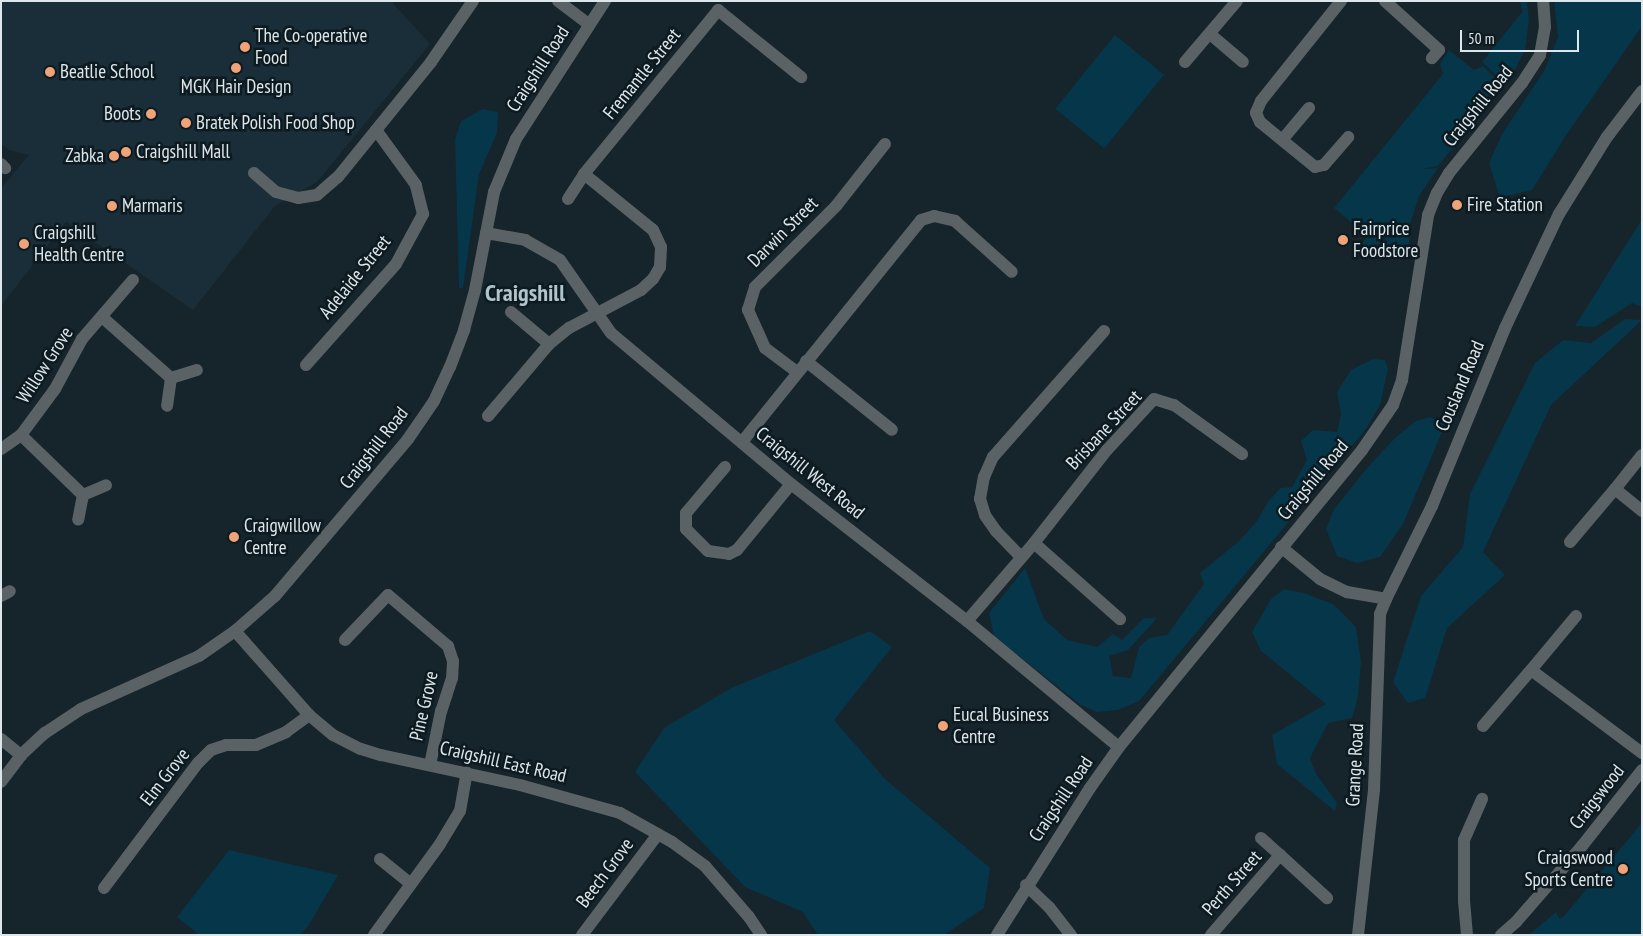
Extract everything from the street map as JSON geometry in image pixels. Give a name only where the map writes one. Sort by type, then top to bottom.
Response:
[{"type":"street","points":[[254,173],[276,192],[298,198],[317,195],[338,177],[431,62],[474,1]]},
{"type":"street","points":[[558,1],[589,24]]},
{"type":"street","name":"Craigshill Road","points":[[1,782],[21,755],[45,733],[81,709],[199,656],[236,631],[275,596],[408,439],[434,401],[450,367],[464,330],[475,290],[494,192],[516,139],[604,1]]},
{"type":"street","points":[[1185,62],[1237,1]]},
{"type":"street","points":[[1341,1],[1261,101],[1256,113],[1260,122],[1315,167],[1324,165],[1348,137]]},
{"type":"street","points":[[1385,1],[1439,50],[1432,58]]},
{"type":"street","name":"Craigshill Road","points":[[997,935],[1026,885],[1119,747],[1368,443],[1393,405],[1402,380],[1428,215],[1437,193],[1449,173],[1522,83],[1540,55],[1545,27],[1543,1]]},
{"type":"street","name":"Fremantle Street","points":[[568,199],[584,174],[718,10],[800,77]]},
{"type":"street","points":[[1210,34],[1243,62]]},
{"type":"street","name":"Cousland Road","points":[[1386,599],[1432,506],[1502,336],[1560,214],[1607,138],[1642,91]]},
{"type":"street","points":[[1282,140],[1309,108]]},
{"type":"street","name":"Adelaide Street","points":[[306,365],[396,264],[423,214],[416,185],[376,130]]},
{"type":"street","name":"Darwin Street","points":[[797,372],[766,348],[748,310],[755,287],[836,206],[885,144]]},
{"type":"street","points":[[488,416],[549,344],[569,328],[595,312],[642,290],[653,279],[660,267],[661,247],[653,230],[584,174]]},
{"type":"street","points":[[742,442],[921,220],[934,216],[956,222],[1012,272]]},
{"type":"street","name":"Craigshill West Road","points":[[486,233],[525,240],[560,260],[611,333],[791,484],[967,621],[1119,747]]},
{"type":"street","name":"Willow Grove","points":[[1,449],[21,435],[55,389],[82,340],[133,280]]},
{"type":"street","points":[[510,312],[549,344]]},
{"type":"street","points":[[102,317],[171,378]]},
{"type":"street","points":[[1021,557],[996,531],[986,515],[980,498],[984,476],[993,457],[1104,331]]},
{"type":"street","points":[[806,361],[892,430]]},
{"type":"street","points":[[171,378],[197,370]]},
{"type":"street","points":[[167,406],[171,378]]},
{"type":"street","name":"Brisbane Street","points":[[967,621],[1034,542],[1106,450],[1154,399],[1174,405],[1242,454]]},
{"type":"street","points":[[21,435],[83,495]]},
{"type":"street","points":[[1570,542],[1642,455]]},
{"type":"street","points":[[725,467],[686,514],[686,529],[708,551],[729,554],[737,550],[791,484]]},
{"type":"street","points":[[83,495],[106,485]]},
{"type":"street","points":[[1615,489],[1642,511]]},
{"type":"street","points":[[78,520],[83,495]]},
{"type":"street","points":[[1034,542],[1120,619]]},
{"type":"street","points":[[1281,547],[1320,579],[1347,592],[1386,599]]},
{"type":"street","name":"Pine Grove","points":[[345,640],[388,595],[448,646],[453,661],[452,678],[442,711],[430,765]]},
{"type":"street","name":"Grange Road","points":[[1358,935],[1374,789],[1380,614],[1386,599]]},
{"type":"street","points":[[1483,726],[1576,616]]},
{"type":"street","name":"Craigshill East Road","points":[[236,631],[309,715],[333,735],[361,749],[578,799],[620,812],[658,834],[705,866],[749,917],[761,935]]},
{"type":"street","name":"Craigswood","points":[[1531,670],[1642,753]]},
{"type":"street","name":"Elm Grove","points":[[104,888],[198,764],[211,750],[226,746],[256,745],[286,732],[309,715]]},
{"type":"street","points":[[1,739],[21,755]]},
{"type":"street","name":"Craigswood","points":[[1501,935],[1516,922],[1576,854],[1642,770]]},
{"type":"street","points":[[374,935],[440,844],[460,811],[467,773]]},
{"type":"street","points":[[1467,935],[1464,901],[1464,840],[1482,799]]},
{"type":"street","name":"Beech Grove","points":[[582,935],[658,834]]},
{"type":"street","name":"Perth Street","points":[[1261,838],[1327,898]]},
{"type":"street","name":"Perth Street","points":[[1211,935],[1280,855]]},
{"type":"street","points":[[380,859],[410,883]]},
{"type":"street","points":[[1026,885],[1049,907],[1071,935]]},
{"type":"shaded area","points":[[1,1],[391,1],[430,44],[317,182],[275,206],[193,310],[66,222],[1,306],[1,188],[29,155],[9,150],[1,144]]},
{"type":"shaded area","points":[[1520,1],[1527,1],[1529,20],[1525,50],[1512,75],[1498,93],[1497,76],[1482,62],[1522,12]]},
{"type":"shaded area","points":[[1554,1],[1642,1],[1642,26],[1567,134],[1532,190],[1500,198],[1489,163],[1502,134],[1544,71],[1558,37]]},
{"type":"shaded area","points":[[1115,35],[1164,75],[1104,148],[1055,109]]},
{"type":"shaded area","points":[[1449,50],[1474,70],[1483,66],[1494,77],[1495,96],[1438,166],[1422,169],[1438,168],[1419,196],[1408,230],[1410,249],[1401,256],[1387,245],[1383,233],[1379,227],[1383,234],[1381,244],[1362,247],[1360,245],[1368,236],[1334,208],[1443,74],[1440,64]]},
{"type":"shaded area","points":[[483,109],[498,112],[497,133],[479,174],[463,288],[459,288],[455,140],[461,121]]},
{"type":"shaded area","points":[[1642,219],[1642,307],[1632,303],[1595,327],[1575,326]]},
{"type":"shaded area","points":[[1625,319],[1642,320],[1551,405],[1483,552],[1505,575],[1447,628],[1425,698],[1408,703],[1393,682],[1421,596],[1463,547],[1470,494],[1535,363],[1563,340],[1591,343]]},
{"type":"shaded area","points":[[1373,359],[1385,360],[1388,369],[1380,405],[1366,429],[1139,701],[1118,710],[1097,712],[1081,705],[994,636],[989,613],[1025,568],[1044,619],[1067,640],[1097,647],[1113,634],[1122,640],[1144,618],[1157,618],[1128,650],[1109,656],[1113,676],[1131,678],[1139,647],[1149,638],[1167,635],[1204,584],[1200,573],[1239,541],[1257,521],[1268,502],[1280,488],[1292,487],[1307,460],[1301,441],[1313,430],[1337,432],[1341,414],[1337,392],[1351,370]]},
{"type":"shaded area","points":[[1430,417],[1445,425],[1403,524],[1380,557],[1357,563],[1337,556],[1326,529],[1334,509],[1367,468],[1396,437],[1416,421]]},
{"type":"shaded area","points":[[1284,589],[1304,593],[1333,604],[1356,627],[1361,662],[1358,697],[1352,718],[1328,723],[1310,758],[1316,774],[1337,803],[1335,811],[1277,764],[1272,735],[1326,704],[1261,651],[1252,632],[1271,599]]},
{"type":"shaded area","points":[[870,631],[892,647],[834,720],[885,779],[990,868],[984,908],[944,935],[818,935],[803,912],[745,887],[635,772],[664,728],[731,688]]},
{"type":"shaded area","name":"Craigswood Sports Centre","points":[[1642,823],[1642,935],[1529,935],[1556,912],[1560,919],[1565,915]]},
{"type":"shaded area","points":[[229,850],[338,875],[309,925],[300,935],[199,935],[177,917]]},
{"type":"place","name":"The Co-operative Food","points":[[245,47]]},
{"type":"place","name":"MGK Hair Design","points":[[236,68]]},
{"type":"place","name":"Beatlie School","points":[[50,72]]},
{"type":"place","name":"Boots","points":[[151,114]]},
{"type":"place","name":"Bratek Polish Food Shop","points":[[186,123]]},
{"type":"place","name":"Craigshill Mall","points":[[126,152]]},
{"type":"place","name":"Zabka","points":[[114,156]]},
{"type":"place","name":"Fire Station","points":[[1457,205]]},
{"type":"place","name":"Marmaris","points":[[112,206]]},
{"type":"place","name":"Fairprice Foodstore","points":[[1343,240]]},
{"type":"place","name":"Craigshill Health Centre","points":[[24,244]]},
{"type":"place","name":"Craigwillow Centre","points":[[234,537]]},
{"type":"place","name":"Eucal Business Centre","points":[[943,726]]},
{"type":"place","name":"Craigswood Sports Centre","points":[[1623,869]]},
{"type":"district","name":"Craigshill","points":[[525,293]]}]
